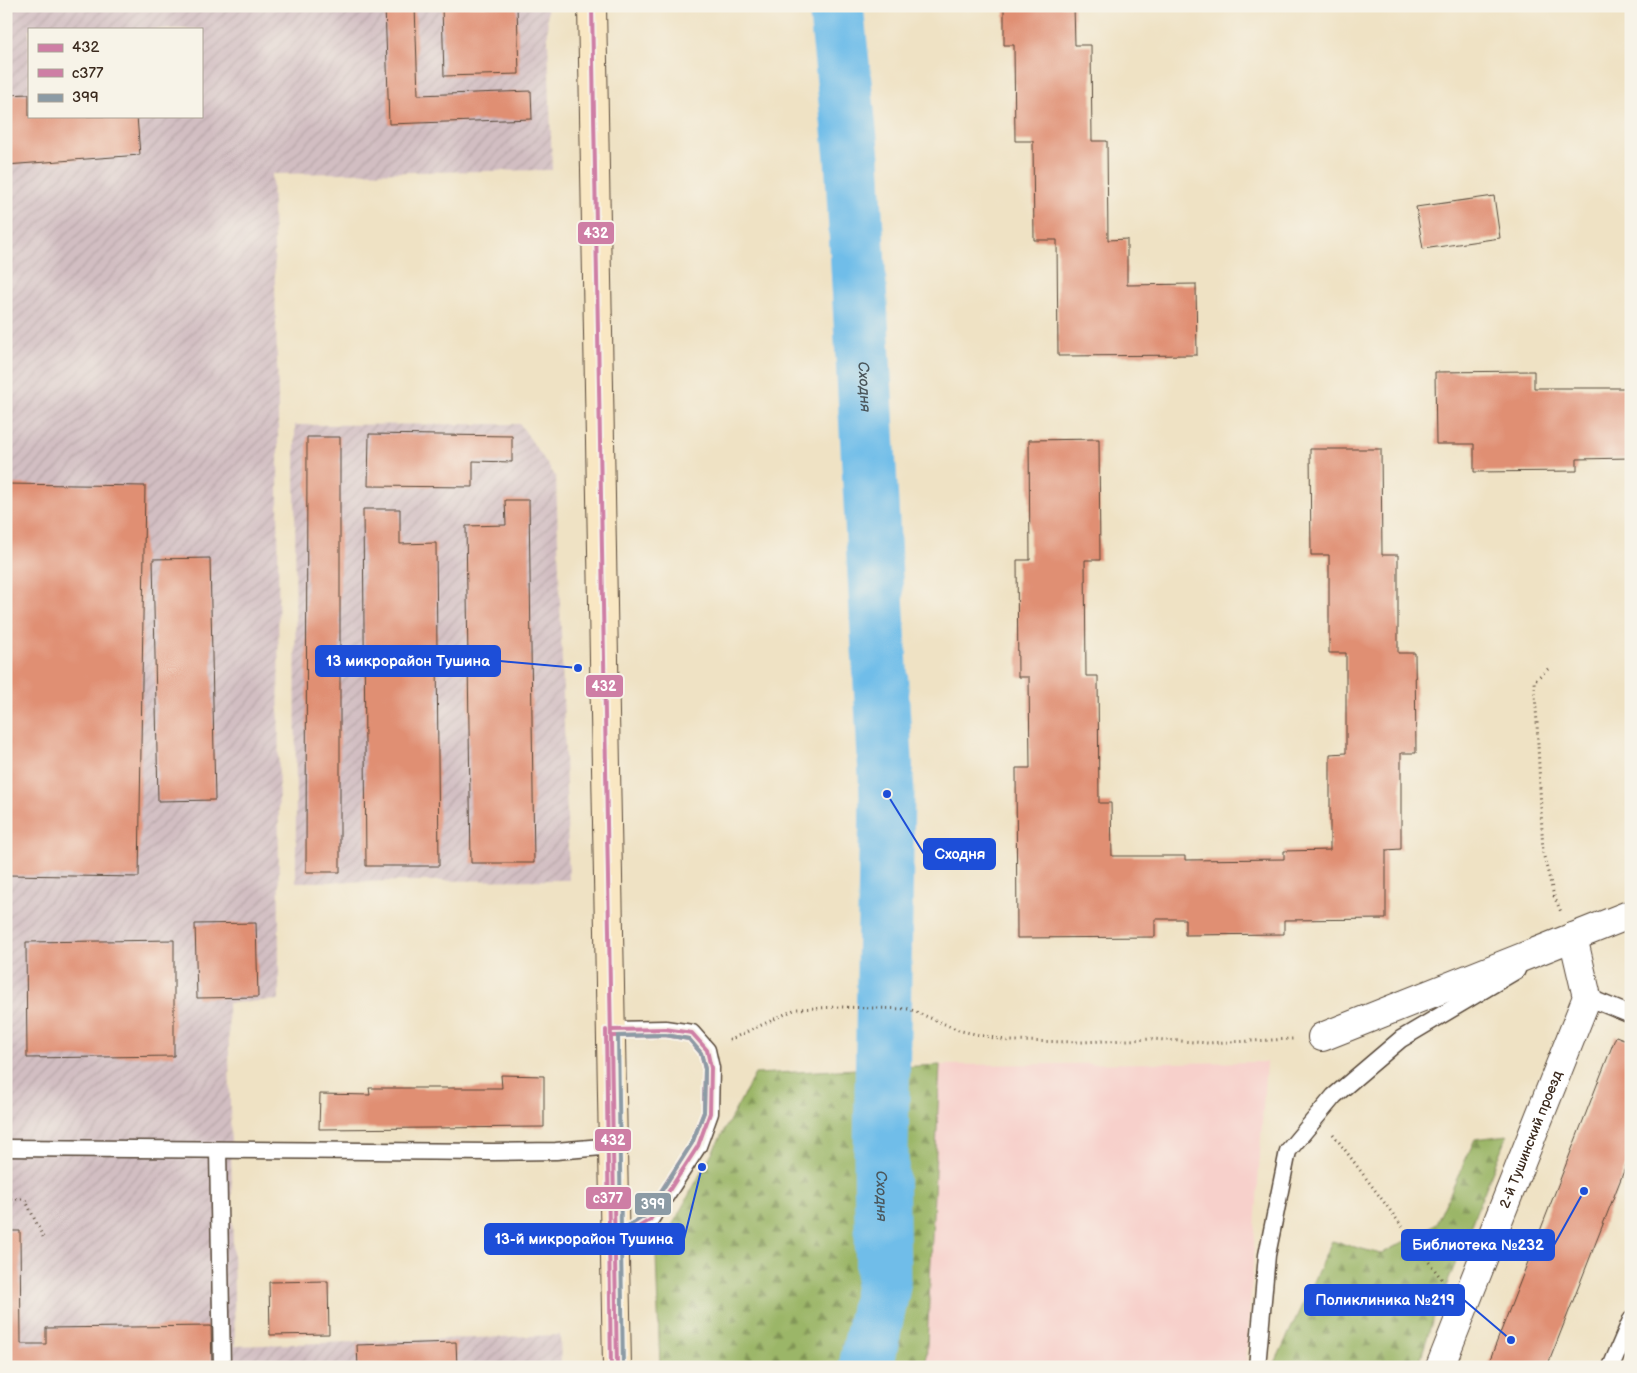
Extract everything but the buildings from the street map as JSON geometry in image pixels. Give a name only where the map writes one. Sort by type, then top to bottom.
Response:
[{"type":"street","points":[[592,6],[617,1367]]},
{"type":"street","points":[[1322,1037],[1631,914]]},
{"type":"street","points":[[1573,937],[1586,998]]},
{"type":"street","name":"2-й Тушинский проезд","points":[[1440,1367],[1462,1307],[1586,998]]},
{"type":"lane","points":[[1257,1367],[1267,1255],[1288,1151],[1334,1096],[1401,1039],[1573,937]]},
{"type":"lane","points":[[1586,998],[1631,1015]]},
{"type":"lane","points":[[612,1030],[665,1028],[692,1033],[707,1050],[711,1068],[710,1113],[698,1146],[650,1220],[614,1242]]},
{"type":"lane","points":[[7,1148],[511,1152],[556,1151],[613,1146]]},
{"type":"lane","points":[[218,1150],[222,1367]]},
{"type":"lane","points":[[1611,1367],[1631,1320]]},
{"type":"path","points":[[1548,669],[1534,681],[1543,854],[1554,896],[1573,937]]},
{"type":"path","points":[[725,1042],[796,1009],[840,1007],[909,1009],[961,1031],[1009,1041],[1082,1042],[1152,1039],[1208,1043],[1322,1037]]},
{"type":"path","points":[[1318,1115],[1462,1307]]},
{"type":"path","points":[[6,1199],[25,1199],[43,1237]]},
{"type":"shaded area","points":[[6,6],[547,6],[552,170],[272,174],[278,396],[279,1000],[228,1003],[235,1346],[560,1335],[561,1367],[6,1367]]},
{"type":"shaded area","points":[[520,424],[556,477],[569,880],[296,882],[295,425]]},
{"type":"shaded area","points":[[1266,1062],[1246,1367],[926,1367],[940,1065]]},
{"type":"green space","points":[[940,1065],[926,1367],[660,1367],[656,1255],[755,1074]]},
{"type":"green space","points":[[1507,1135],[1432,1322],[1418,1367],[1273,1367],[1332,1241],[1381,1254],[1436,1224],[1475,1139]]},
{"type":"waterway","name":"Сходня","points":[[836,6],[852,158],[887,794],[881,1155],[883,1286],[866,1367]]},
{"type":"transit line","name":"432","points":[[592,6],[617,1367]]},
{"type":"transit line","name":"432","points":[[612,1030],[665,1029],[692,1033],[707,1050],[711,1068],[710,1113],[698,1146],[650,1220],[614,1242]]},
{"type":"transit line","name":"с377","points":[[606,1030],[611,1367]]},
{"type":"transit line","name":"с377","points":[[611,1237],[646,1215],[692,1143],[704,1112],[705,1069],[701,1053],[689,1039],[665,1035],[612,1036]]},
{"type":"transit line","name":"399","points":[[665,1035],[689,1039],[701,1053],[705,1069],[704,1112],[692,1143],[646,1215],[621,1230],[618,1036],[665,1035]]},
{"type":"transit line","name":"399","points":[[621,1245],[623,1367]]},
{"type":"place","name":"13 микрорайон Тушина","points":[[578,668]]},
{"type":"place","name":"Сходня","points":[[887,794]]},
{"type":"place","name":"13-й микрорайон Тушина","points":[[702,1167]]},
{"type":"place","name":"Библиотека №232","points":[[1584,1191]]},
{"type":"place","name":"Поликлиника №219","points":[[1511,1340]]}]
